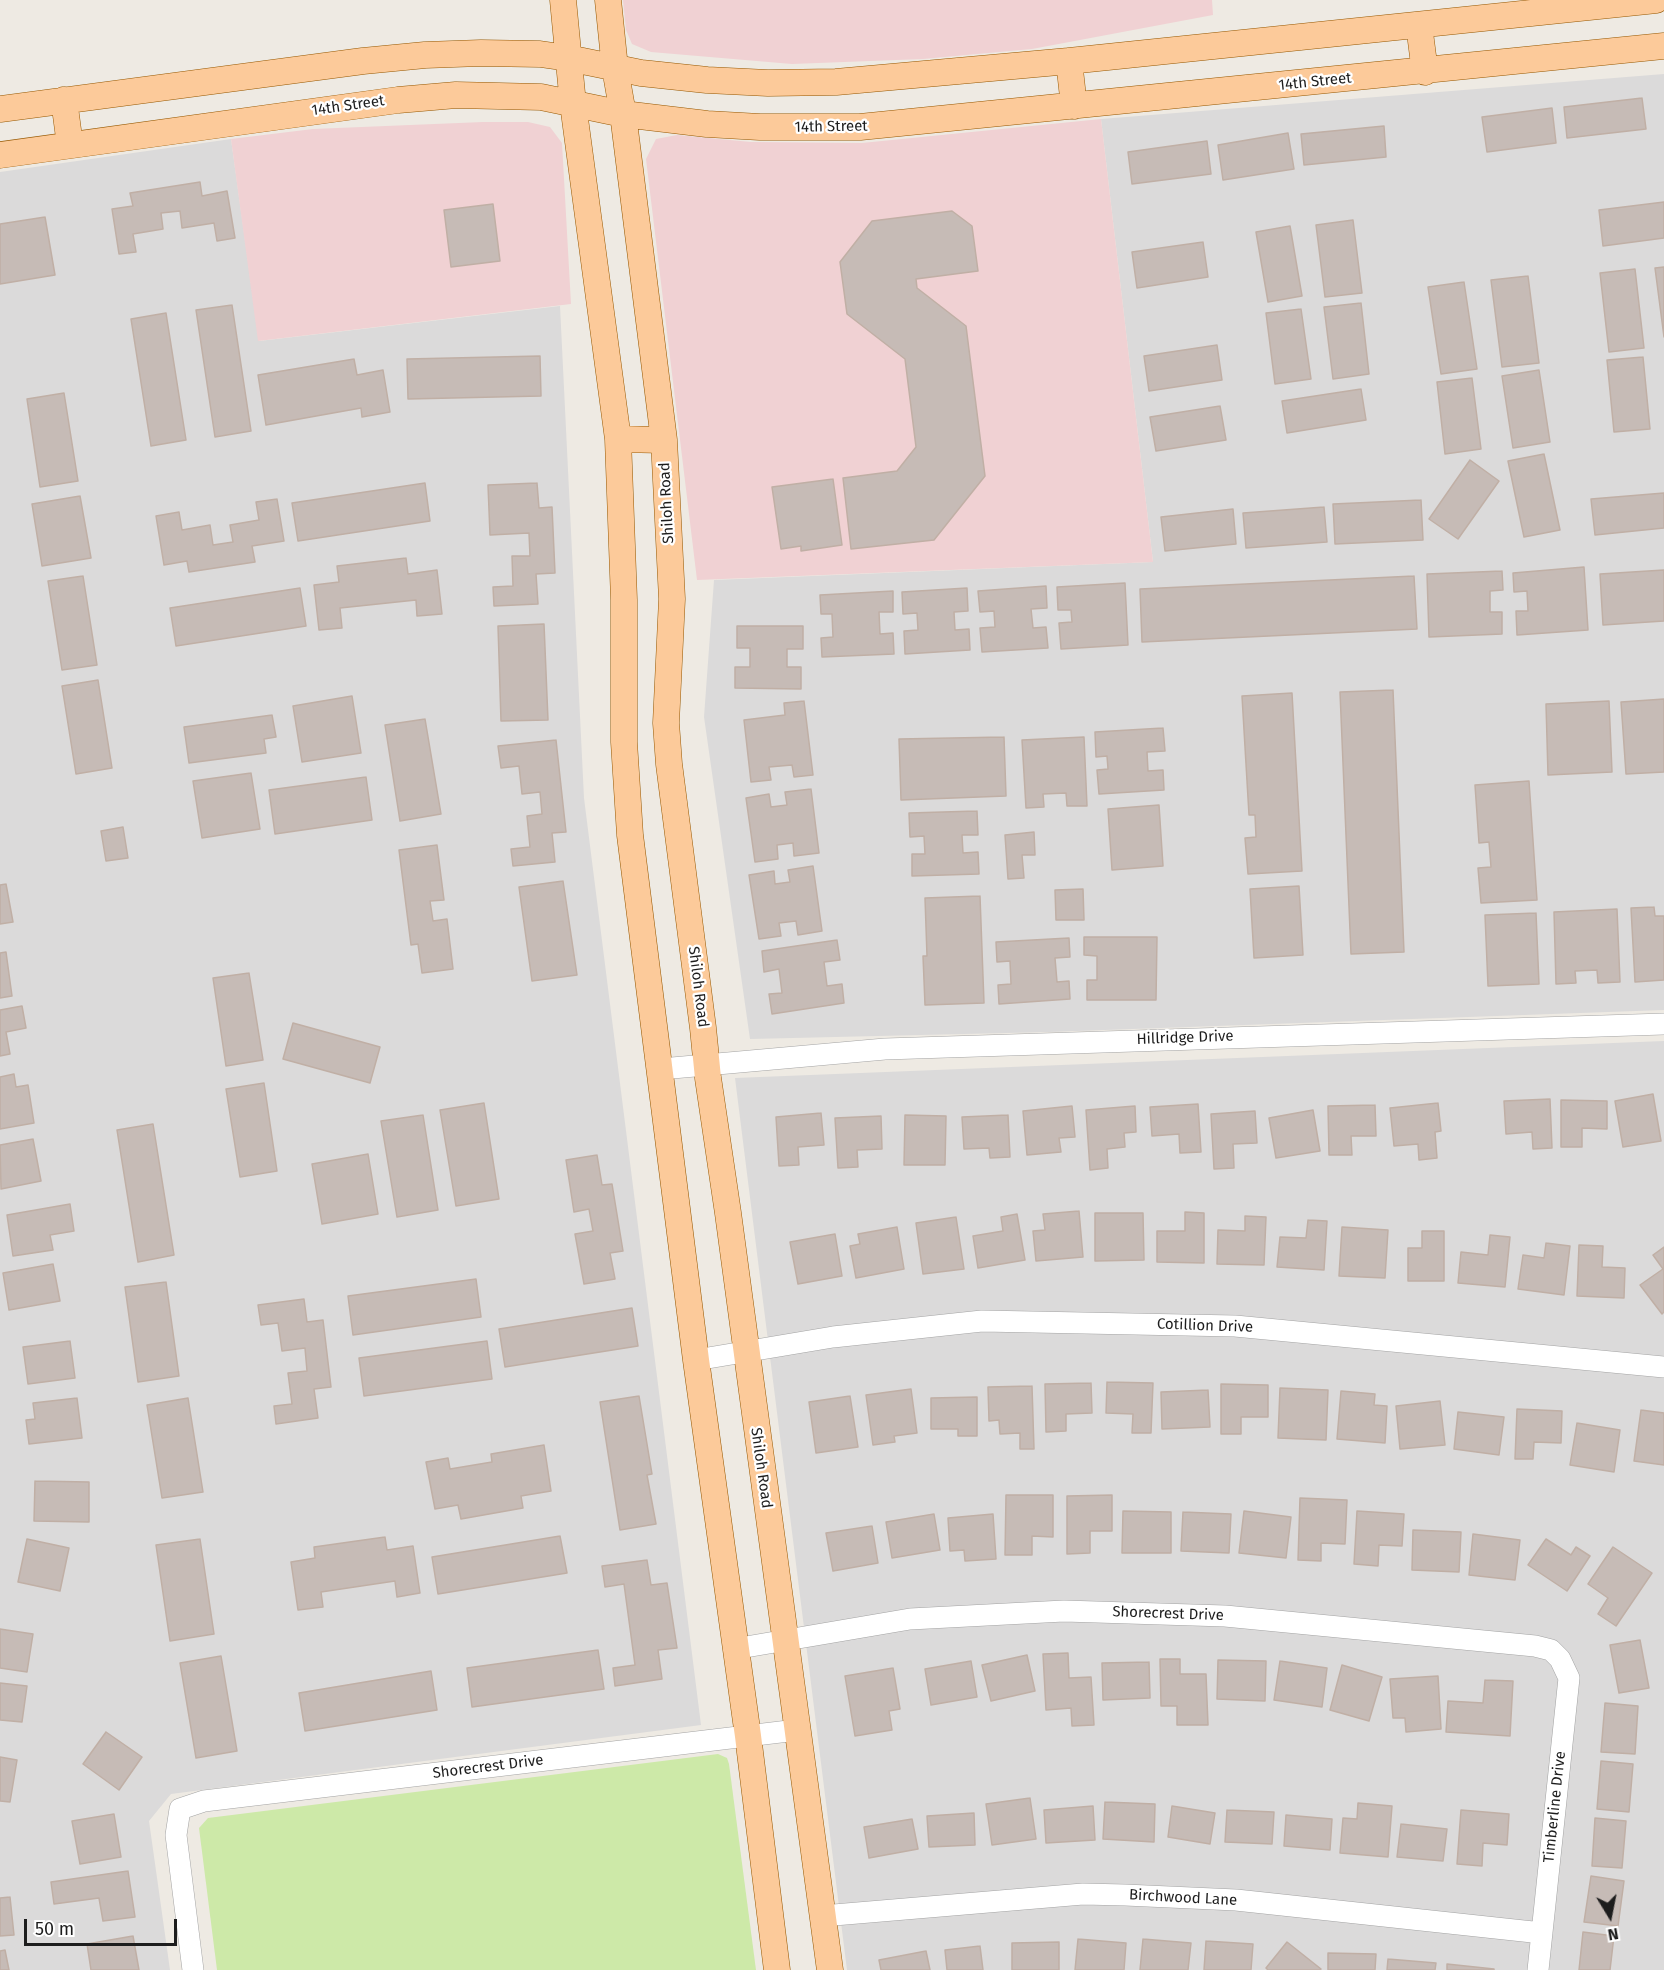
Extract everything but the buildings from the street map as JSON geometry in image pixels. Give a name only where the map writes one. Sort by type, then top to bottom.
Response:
[{"type":"main road","points":[[563,0],[573,104],[618,439],[624,600],[624,742],[630,835],[696,1360],[748,1736],[777,1970]]},
{"type":"main road","name":"Shiloh Road","points":[[608,0],[664,440],[672,599],[666,723],[706,1065],[830,1970]]},
{"type":"main road","points":[[0,109],[425,55],[540,54],[615,68],[707,80],[836,82],[1069,61],[1656,0]]},
{"type":"main road","points":[[1419,25],[1425,72]]},
{"type":"main road","name":"14th Street","points":[[0,155],[398,100],[456,95],[541,97],[623,114],[717,125],[821,128],[900,124],[1664,46]]},
{"type":"main road","points":[[1069,61],[1074,105]]},
{"type":"main road","points":[[64,100],[70,145]]},
{"type":"main road","points":[[618,439],[664,440]]},
{"type":"street","name":"Hillridge Drive","points":[[661,1069],[885,1049],[1664,1024]]},
{"type":"street","name":"Cotillion Drive","points":[[696,1360],[833,1337],[982,1321],[1235,1326],[1664,1367]]},
{"type":"street","name":"Shorecrest Drive","points":[[735,1648],[910,1619],[1064,1611],[1225,1616],[1535,1646],[1551,1650]]},
{"type":"street","name":"Timberline Drive","points":[[1538,1970],[1569,1678],[1560,1659],[1551,1650]]},
{"type":"street","name":"Shorecrest Drive","points":[[193,1970],[176,1836],[180,1809],[204,1801],[797,1730]]},
{"type":"street","name":"Birchwood Lane","points":[[822,1917],[1083,1894],[1125,1894],[1236,1900],[1542,1932]]},
{"type":"shaded area","points":[[623,0],[1212,0],[1213,15],[1032,49],[923,59],[792,64],[651,52],[632,44],[626,30]]},
{"type":"shaded area","points":[[1664,74],[1664,1010],[1049,1032],[750,1039],[704,717],[714,580],[1153,562],[1101,119]]},
{"type":"shaded area","points":[[1101,119],[1153,562],[697,580],[646,159],[656,139],[677,135],[751,142],[862,143]]},
{"type":"shaded area","points":[[528,122],[550,127],[562,143],[571,304],[258,341],[231,139],[313,129]]},
{"type":"shaded area","points":[[231,139],[259,341],[560,306],[584,798],[701,1725],[171,1794],[149,1821],[170,1970],[0,1970],[0,172]]},
{"type":"shaded area","points":[[1664,1041],[1664,1970],[847,1970],[735,1078]]},
{"type":"green space","points":[[718,1754],[727,1758],[729,1764],[756,1970],[217,1970],[199,1828],[208,1818]]}]
